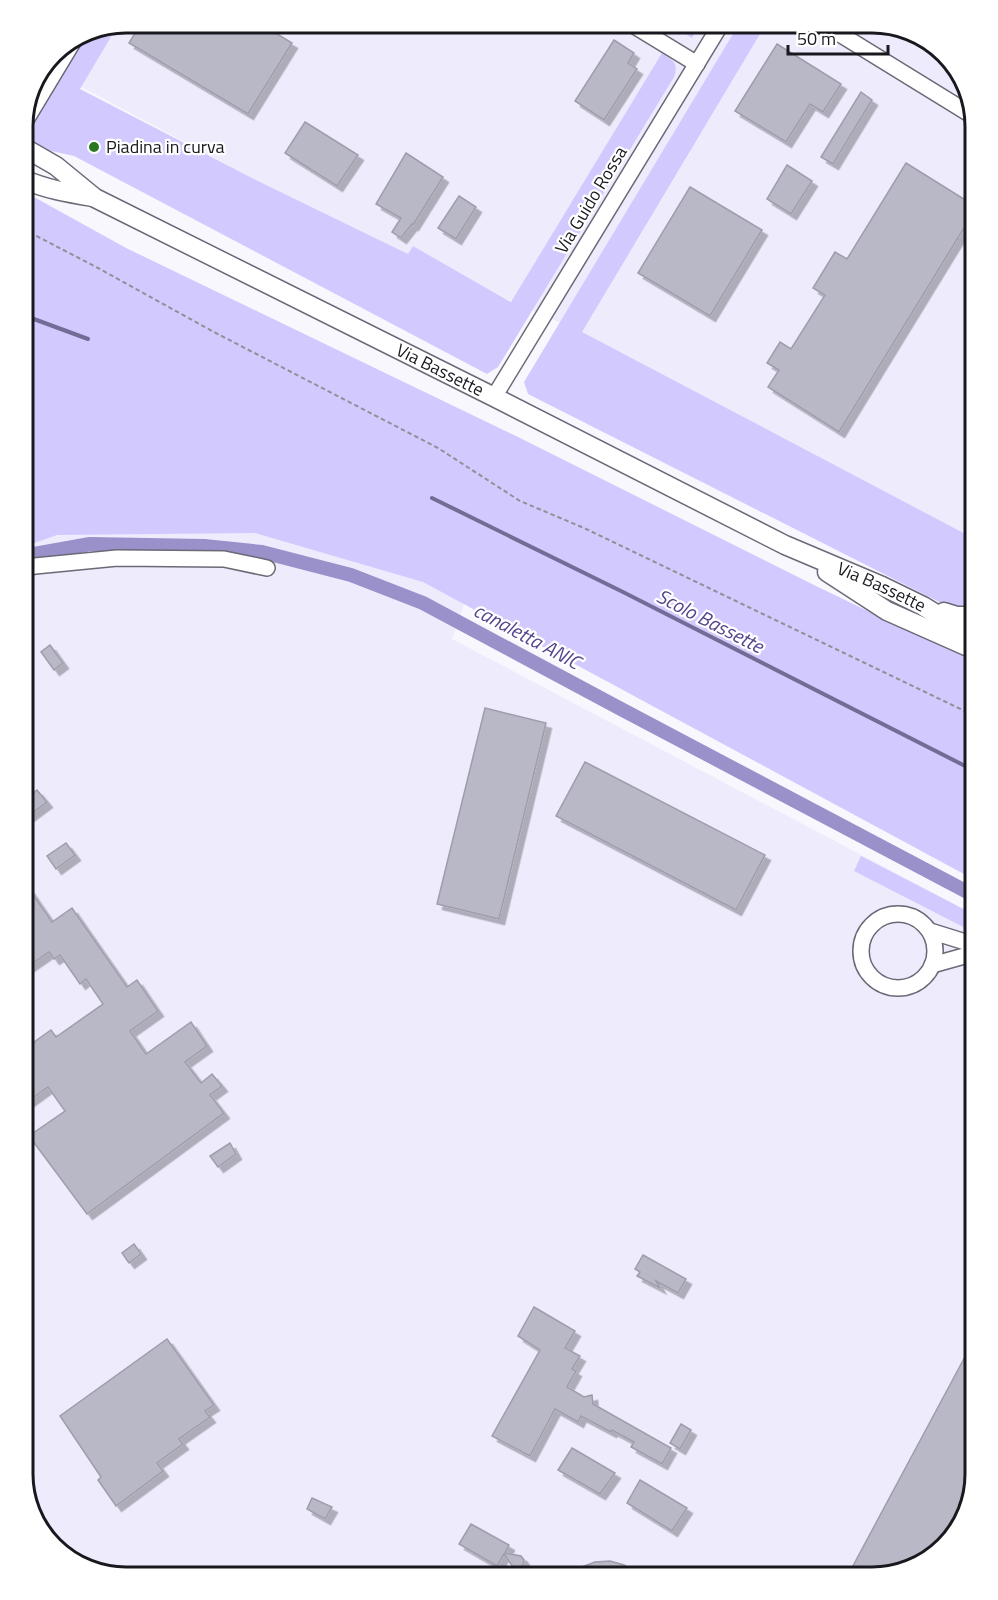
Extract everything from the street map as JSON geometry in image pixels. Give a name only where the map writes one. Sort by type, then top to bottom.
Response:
[{"type":"main road","points":[[37,98],[61,59]]},
{"type":"main road","name":"Via Bassette","points":[[33,153],[56,166],[66,184]]},
{"type":"main road","name":"Via Bassette","points":[[33,163],[57,175],[66,184]]},
{"type":"main road","name":"Via Bassette","points":[[33,172],[66,184],[95,198],[785,545],[882,586],[965,628]]},
{"type":"main road","name":"Via Bassette","points":[[33,184],[66,184]]},
{"type":"main road","name":"Via Bassette","points":[[785,545],[887,611],[965,646]]},
{"type":"main road","name":"Via Bassette","points":[[847,585],[965,637]]},
{"type":"main road","points":[[922,606],[957,616],[965,616]]},
{"type":"street","points":[[646,33],[697,63]]},
{"type":"street","name":"Via Guido Rossa","points":[[494,397],[715,33]]},
{"type":"street","points":[[838,33],[963,110]]},
{"type":"street","points":[[33,566],[117,558],[224,559],[267,568]]},
{"type":"street","points":[[888,915],[912,916],[930,931],[935,954],[926,975],[917,983],[893,988],[871,977],[864,966],[861,954],[862,941],[868,929],[877,920],[888,915]]},
{"type":"street","points":[[930,931],[965,942]]},
{"type":"street","points":[[932,965],[965,956]]},
{"type":"path","points":[[33,234],[212,331],[438,448],[520,501],[584,528],[965,711]]},
{"type":"shaded area","points":[[126,33],[878,33],[913,43],[933,56],[949,74],[962,102],[964,114],[965,534],[581,332],[505,298],[413,246],[408,254],[258,181],[51,71],[60,60],[74,49],[91,40]]},
{"type":"shaded area","points":[[684,33],[695,33],[692,38]]},
{"type":"shaded area","points":[[734,33],[761,33],[582,332],[965,534],[965,609],[957,611],[528,394],[524,382]]},
{"type":"shaded area","points":[[112,35],[80,89],[258,181],[408,254],[413,246],[511,302],[662,53],[674,62],[676,68],[674,77],[498,367],[487,374],[74,156],[33,147],[34,116],[76,48],[91,40]]},
{"type":"shaded area","points":[[33,197],[126,248],[522,439],[452,639],[965,910],[965,1474],[962,1498],[949,1526],[933,1544],[913,1557],[896,1564],[872,1567],[120,1567],[96,1562],[74,1551],[56,1535],[43,1515],[35,1492],[33,1474]]},
{"type":"shaded area","points":[[33,197],[126,248],[522,439],[816,586],[901,627],[965,652],[965,875],[423,582],[255,533],[57,535],[33,543]]},
{"type":"shaded area","points":[[861,856],[965,910],[965,928],[854,871]]},
{"type":"building","points":[[135,33],[276,33],[292,43],[248,114],[129,43]]},
{"type":"building","points":[[614,40],[634,53],[628,63],[637,69],[604,120],[575,101]]},
{"type":"building","points":[[777,44],[841,84],[823,112],[810,104],[786,142],[735,111]]},
{"type":"building","points":[[861,92],[872,100],[833,164],[821,157]]},
{"type":"building","points":[[305,122],[358,155],[337,186],[285,153]]},
{"type":"building","points":[[406,153],[443,177],[413,225],[401,238],[392,232],[401,218],[376,204]]},
{"type":"building","points":[[906,163],[965,200],[965,226],[839,432],[768,387],[779,370],[767,363],[780,342],[791,349],[825,295],[813,288],[835,252],[847,259]]},
{"type":"building","points":[[787,165],[812,181],[791,214],[767,199]]},
{"type":"building","points":[[690,187],[762,230],[710,316],[638,273]]},
{"type":"building","points":[[459,196],[476,207],[456,239],[438,228]]},
{"type":"building","points":[[50,645],[63,663],[54,670],[41,652]]},
{"type":"building","points":[[485,708],[546,723],[499,919],[437,904]]},
{"type":"building","points":[[585,762],[765,855],[736,910],[556,816]]},
{"type":"building","points":[[37,790],[47,802],[33,812],[33,793]]},
{"type":"building","points":[[66,843],[75,855],[56,869],[47,856]]},
{"type":"building","points":[[33,894],[52,922],[72,908],[127,987],[137,980],[158,1011],[130,1031],[146,1054],[191,1022],[207,1046],[185,1062],[201,1083],[212,1074],[222,1086],[210,1095],[224,1113],[87,1214],[33,1141],[33,1133],[65,1111],[48,1087],[33,1098],[33,1043],[51,1030],[56,1037],[103,1004],[86,979],[80,984],[60,955],[54,959],[49,952],[33,963]]},
{"type":"building","points":[[230,1143],[236,1154],[218,1167],[210,1156]]},
{"type":"building","points":[[134,1244],[141,1254],[129,1263],[122,1253]]},
{"type":"building","points":[[643,1255],[686,1279],[678,1293],[656,1281],[660,1288],[637,1276],[640,1272],[635,1269]]},
{"type":"building","points":[[534,1307],[575,1331],[565,1348],[580,1356],[572,1369],[576,1371],[567,1387],[584,1397],[592,1395],[593,1404],[671,1448],[662,1464],[631,1447],[634,1442],[612,1430],[611,1432],[581,1416],[578,1422],[555,1409],[530,1456],[492,1436],[540,1350],[518,1336]]},
{"type":"building","points":[[167,1339],[214,1405],[205,1411],[210,1417],[179,1439],[183,1444],[157,1463],[163,1471],[116,1506],[98,1480],[101,1477],[60,1416]]},
{"type":"building","points":[[965,1357],[964,1486],[958,1509],[949,1526],[933,1544],[913,1557],[884,1566],[852,1567]]},
{"type":"building","points":[[681,1424],[691,1430],[680,1449],[670,1443]]},
{"type":"building","points":[[572,1448],[615,1473],[600,1494],[558,1470]]},
{"type":"building","points":[[640,1480],[687,1508],[672,1531],[627,1503]]},
{"type":"building","points":[[312,1498],[332,1507],[325,1519],[307,1509]]},
{"type":"building","points":[[471,1524],[509,1545],[505,1553],[521,1556],[524,1560],[523,1565],[513,1567],[504,1554],[497,1566],[459,1544]]},
{"type":"building","points":[[610,1561],[627,1567],[582,1567],[595,1562]]},
{"type":"waterway","name":"Scolo Bassette","points":[[33,319],[88,339]]},
{"type":"waterway","name":"Scolo Bassette","points":[[432,498],[965,766]]},
{"type":"waterway","name":"canaletta ANIC","points":[[33,554],[90,544],[204,546],[262,552],[351,575],[423,603],[965,891]]},
{"type":"place","name":"Piadina in curva","points":[[94,147]]}]
